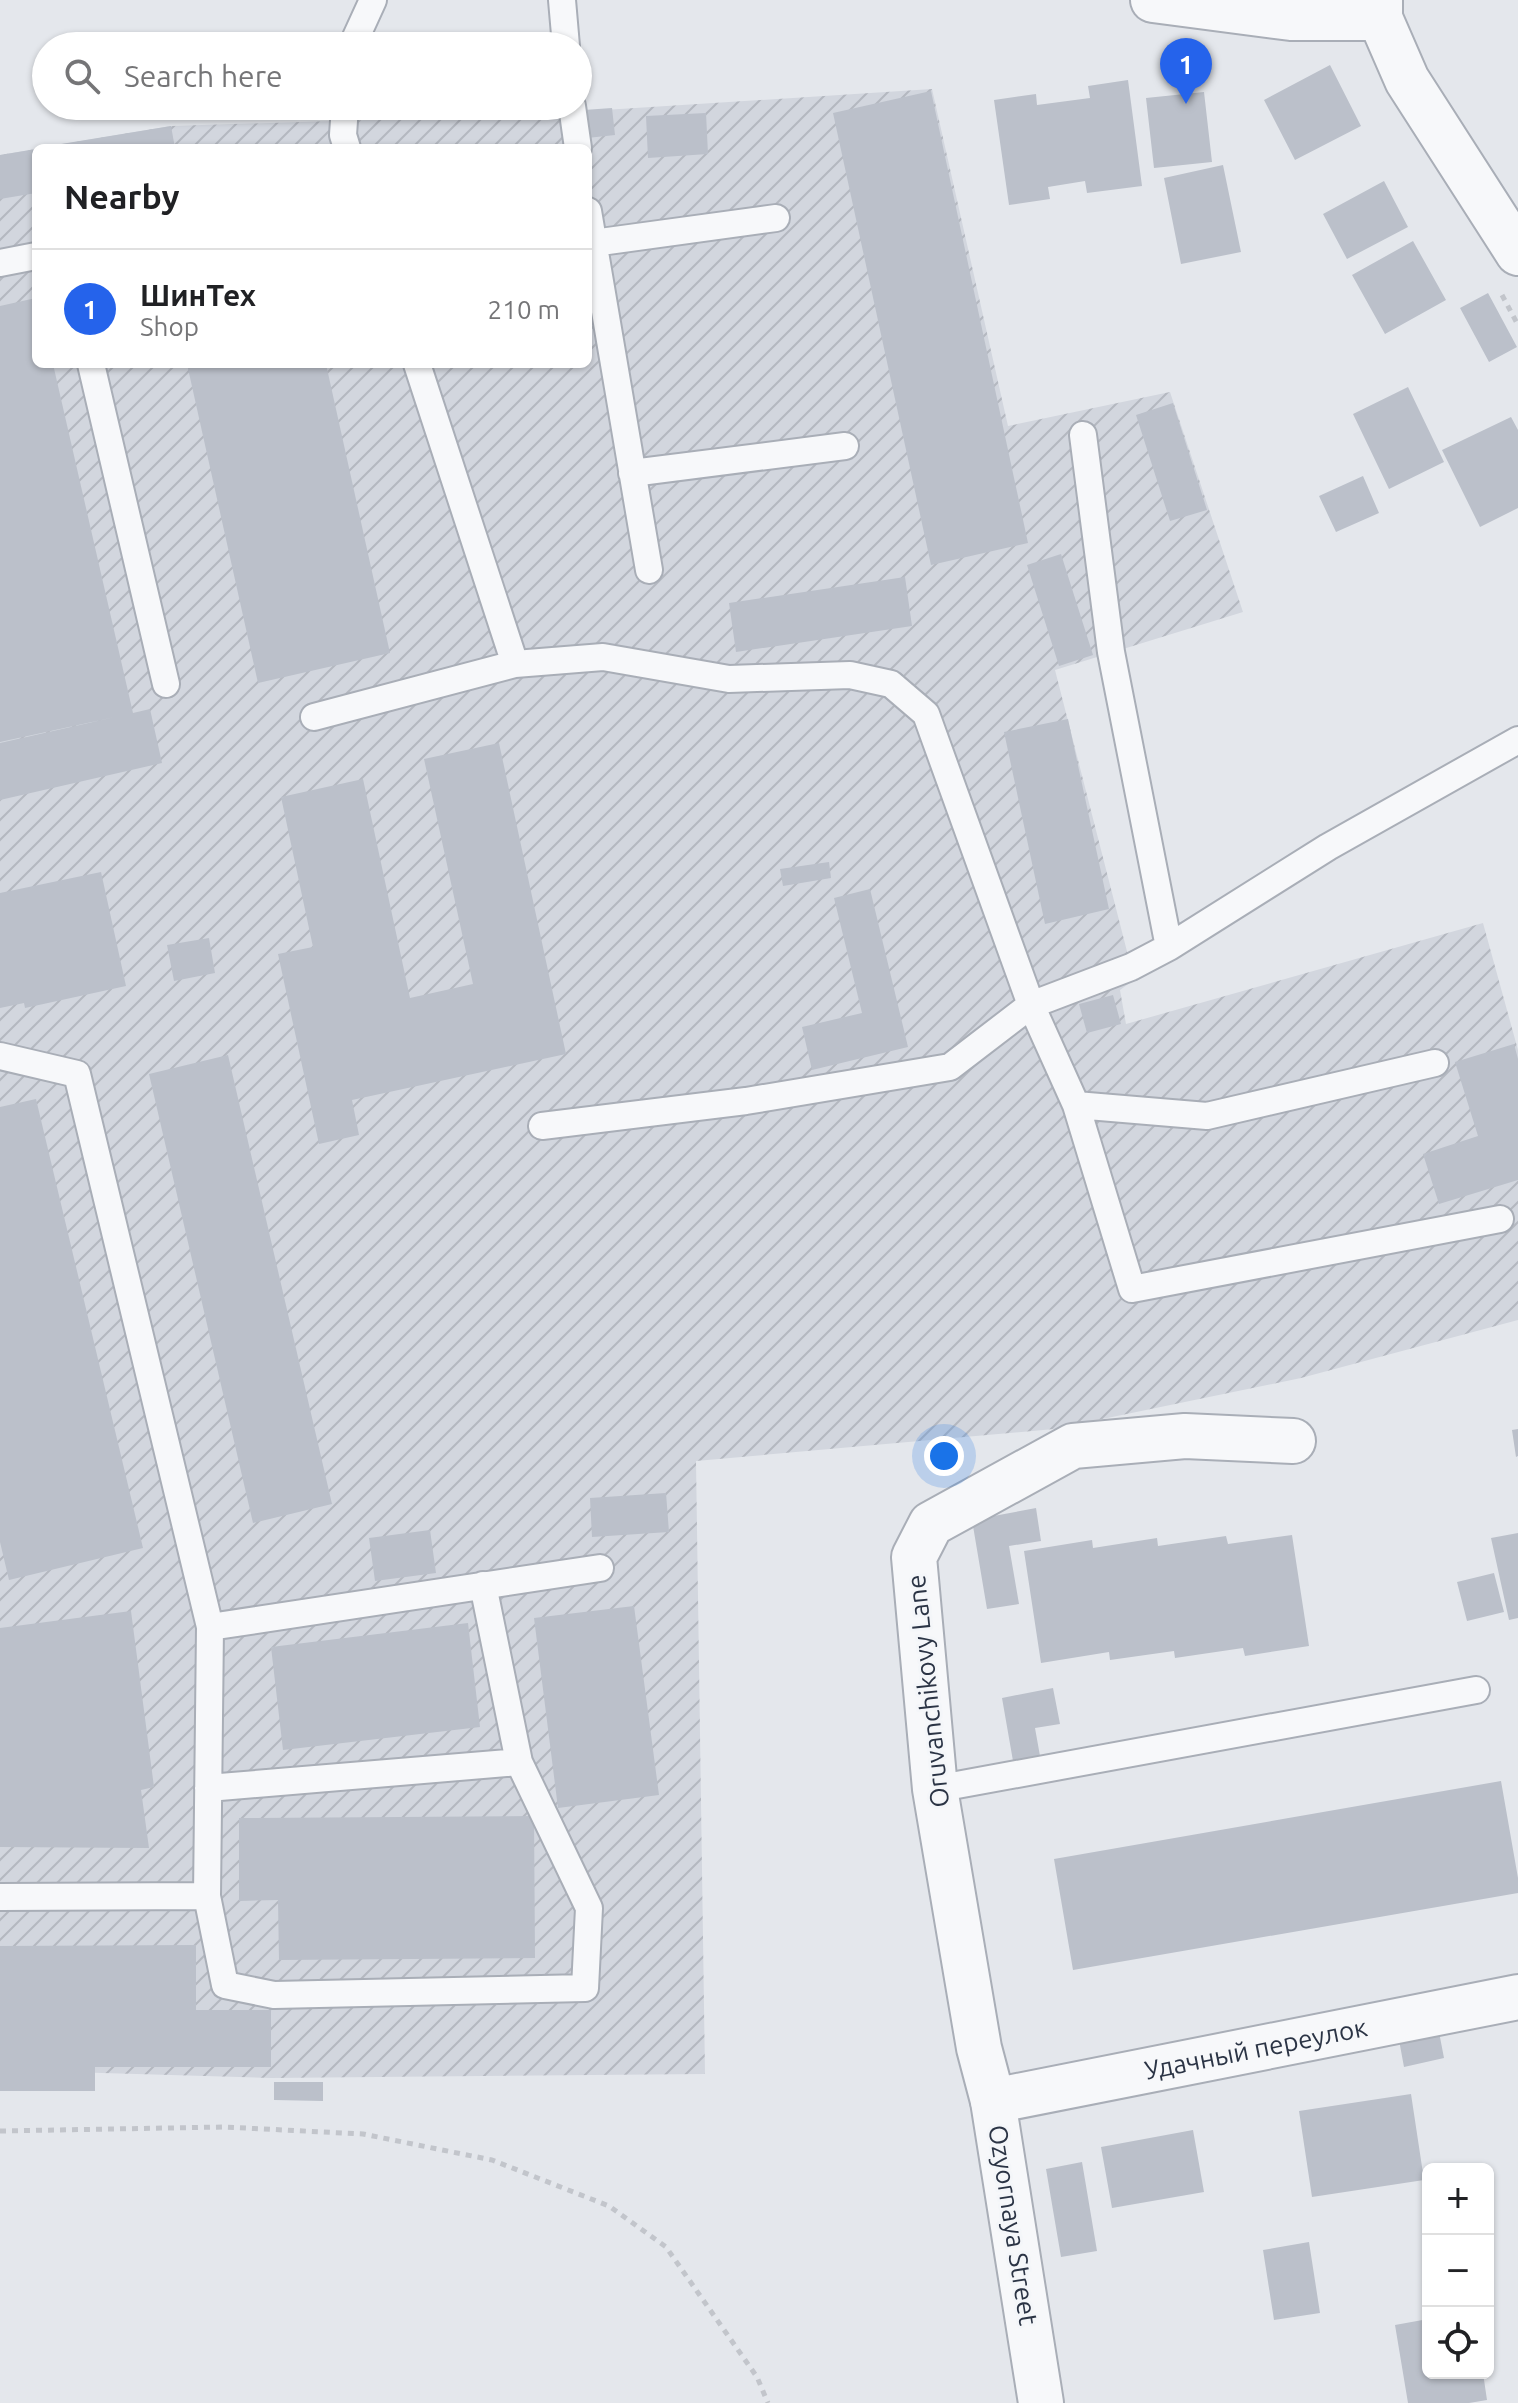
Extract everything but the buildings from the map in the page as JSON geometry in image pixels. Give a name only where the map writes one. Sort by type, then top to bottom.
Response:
[{"type":"street","points":[[1153,0],[1292,9],[1380,9],[1407,80],[1518,253]]},
{"type":"street","name":"Oruvanchikovy Lane","points":[[979,2048],[935,1789],[914,1557],[931,1524],[1073,1446],[1185,1436],[1293,1441]]},
{"type":"street","name":"Удачный переулок","points":[[993,2101],[1518,1997]]},
{"type":"street","name":"Ozyornaya Street","points":[[979,2048],[993,2101],[1041,2403]]},
{"type":"lane","points":[[358,32],[373,0]]},
{"type":"lane","points":[[562,0],[565,32]]},
{"type":"lane","points":[[344,120],[346,144]]},
{"type":"lane","points":[[574,120],[577,144]]},
{"type":"lane","points":[[593,243],[776,218]]},
{"type":"lane","points":[[592,237],[649,570]]},
{"type":"lane","points":[[0,263],[32,257]]},
{"type":"lane","points":[[92,368],[166,684]]},
{"type":"lane","points":[[418,368],[515,664]]},
{"type":"lane","points":[[1083,435],[1111,652],[1169,947]]},
{"type":"lane","points":[[632,473],[845,446]]},
{"type":"lane","points":[[314,717],[515,664],[603,657],[729,679],[850,675],[891,684],[926,714],[1031,1005],[1076,1105],[1132,1289],[1500,1219]]},
{"type":"lane","points":[[542,1126],[746,1101],[950,1067],[1031,1005],[1131,967],[1169,947],[1328,847],[1518,740]]},
{"type":"lane","points":[[0,1056],[77,1074],[210,1627],[207,1896],[225,1985],[274,1995],[585,1988],[589,1908],[519,1762],[483,1585]]},
{"type":"lane","points":[[1076,1105],[1207,1116],[1435,1063]]},
{"type":"lane","points":[[210,1627],[600,1568]]},
{"type":"lane","points":[[935,1789],[1476,1690]]},
{"type":"lane","points":[[208,1788],[519,1762]]},
{"type":"lane","points":[[0,1897],[207,1896]]},
{"type":"path","points":[[0,2131],[224,2127],[363,2134],[492,2160],[609,2206],[666,2247],[757,2377],[768,2403]]},
{"type":"shaded area","points":[[932,89],[1008,426],[1170,392],[1243,612],[1055,670],[1131,967],[1131,982],[1120,990],[1126,1024],[1483,923],[1518,1050],[1518,1320],[1301,1378],[1054,1429],[696,1461],[705,2074],[271,2078],[0,2070],[0,155],[32,150],[32,368],[592,368],[592,144],[63,144],[171,126],[365,120],[592,120],[592,111]]},
{"type":"place","name":"ШинТех","points":[[1186,104]]}]
